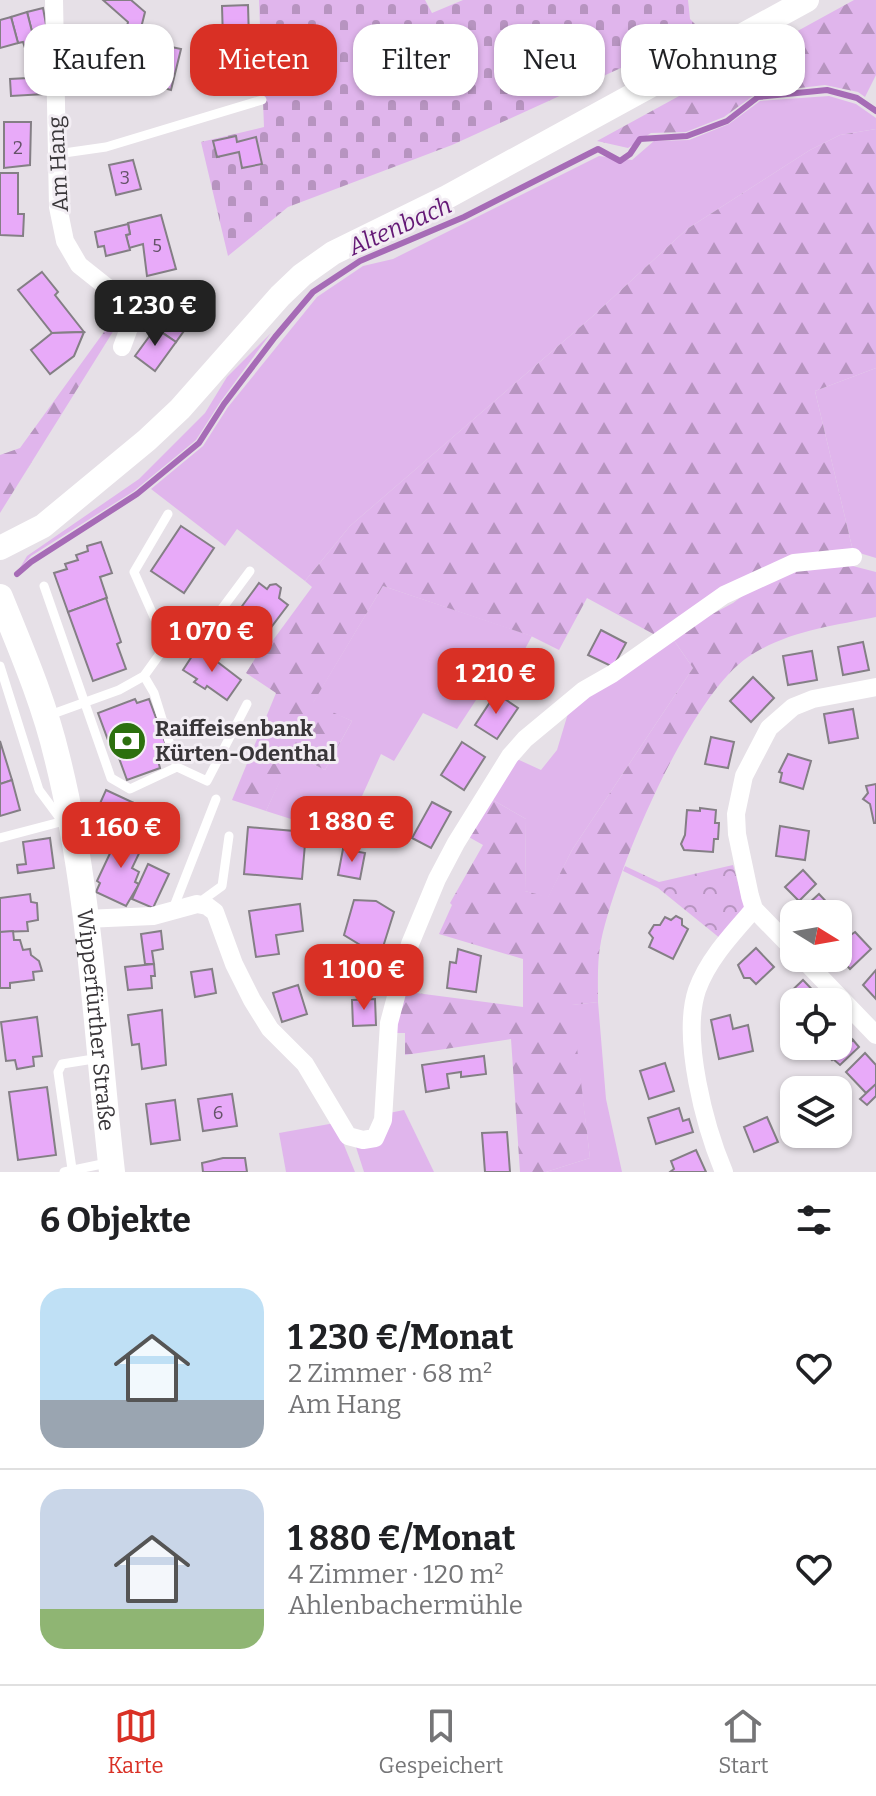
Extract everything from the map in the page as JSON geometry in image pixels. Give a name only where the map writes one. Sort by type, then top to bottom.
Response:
[{"type":"main road","name":"Wipperfürther Straße","points":[[0,597],[8,641],[46,717],[85,919],[111,1167]]},
{"type":"street","name":"Am Hang","points":[[54,0],[58,207],[65,241],[79,265],[123,300],[128,308],[129,328],[122,347]]},
{"type":"street","points":[[0,548],[43,526],[147,440],[180,409],[280,296],[302,275],[333,253],[562,136],[623,99],[807,0]]},
{"type":"street","points":[[85,919],[153,916],[197,904],[215,912],[234,964],[270,1029],[305,1064],[348,1136],[363,1140],[375,1138],[383,1120],[389,1023],[410,944],[456,843],[510,756],[525,739],[584,690],[612,674],[724,595],[794,563],[853,557]]},
{"type":"street","points":[[780,936],[754,909],[739,847],[736,814],[744,776],[760,742],[780,716],[793,707],[813,699],[876,687]]},
{"type":"street","points":[[724,1172],[703,1108],[693,1039],[694,1005],[709,967],[754,909]]},
{"type":"street","points":[[815,972],[876,1035]]},
{"type":"lane","points":[[56,155],[106,147],[262,100]]},
{"type":"lane","points":[[166,644],[134,572],[168,514]]},
{"type":"lane","points":[[46,717],[119,690],[144,676],[180,626],[218,614],[250,571]]},
{"type":"lane","points":[[44,586],[111,778],[130,789],[177,767]]},
{"type":"lane","name":"Wipperfürther Straße","points":[[0,666],[39,790],[66,820]]},
{"type":"lane","points":[[144,676],[154,693],[177,767],[207,781],[247,704]]},
{"type":"lane","points":[[173,909],[216,799]]},
{"type":"lane","points":[[0,838],[66,820]]},
{"type":"lane","points":[[197,904],[222,886],[229,836]]},
{"type":"lane","points":[[100,1058],[62,1064],[58,1072],[68,1170],[111,1167]]},
{"type":"green space","points":[[259,0],[425,0],[432,13],[463,0],[688,0],[690,19],[695,24],[621,24],[621,68],[605,75],[605,24],[494,24],[494,96],[559,96],[452,145],[288,207],[228,256],[201,142],[264,127],[263,96],[337,96],[337,24],[260,24]]},
{"type":"green space","points":[[854,0],[876,0],[876,75],[865,97],[858,92],[825,85],[805,87],[805,27]]},
{"type":"green space","points":[[679,96],[753,96],[724,117],[686,132],[651,133],[628,148],[597,141]]},
{"type":"green space","points":[[829,96],[856,104],[876,118],[876,129],[840,135],[810,150],[687,229],[594,315],[350,526],[305,581],[237,529],[225,546],[151,489],[203,446],[228,407],[317,297],[363,266],[393,259],[599,156],[632,160],[654,141],[689,140],[729,124],[760,101]]},
{"type":"green space","points":[[876,129],[876,368],[815,391],[853,551],[793,557],[657,636],[587,598],[559,650],[531,636],[383,586],[313,703],[352,721],[325,770],[293,754],[266,811],[232,800],[276,693],[246,673],[258,654],[254,649],[259,641],[268,647],[312,587],[305,581],[350,526],[594,315],[687,229],[810,150],[840,135]]},
{"type":"green space","points":[[117,314],[114,330],[0,513],[0,455],[20,448]]},
{"type":"green space","points":[[271,333],[196,440],[134,491],[31,556],[18,571],[27,556],[139,479],[205,413],[227,377]]},
{"type":"green space","points":[[876,368],[876,558],[853,551],[815,391]]},
{"type":"green space","points":[[845,564],[876,572],[876,617],[794,635],[748,657],[725,678],[679,746],[638,831],[609,910],[600,949],[598,1002],[572,1005],[590,1158],[546,1172],[520,1172],[511,1039],[405,1055],[405,1033],[392,1033],[401,991],[523,1007],[523,959],[439,934],[452,905],[450,903],[483,845],[467,836],[491,799],[526,819],[525,891],[548,897],[572,850],[693,668],[671,636],[733,603],[753,588],[795,569]]},
{"type":"green space","points":[[383,586],[532,636],[519,660],[507,669],[499,665],[457,729],[423,713],[394,761],[381,754],[344,836],[266,811],[292,754],[325,770],[352,721],[312,704]]},
{"type":"green space","points":[[671,636],[693,668],[572,850],[548,898],[525,891],[526,819],[491,799],[517,759],[541,770],[557,750],[569,710]]},
{"type":"green space","points":[[733,865],[745,908],[721,939],[658,888],[623,871],[625,866],[659,882]]},
{"type":"green space","points":[[598,1002],[606,1099],[622,1172],[546,1172],[590,1158],[571,1005]]},
{"type":"green space","points":[[404,1110],[434,1172],[364,1172],[355,1144],[389,1113]]},
{"type":"green space","points":[[335,1123],[355,1172],[286,1172],[279,1133]]},
{"type":"building","points":[[103,0],[131,0],[145,12],[142,24],[128,22]]},
{"type":"building","points":[[248,5],[249,24],[223,24],[222,6]]},
{"type":"building","points":[[43,8],[46,24],[30,24],[27,12]]},
{"type":"building","points":[[27,12],[30,24],[24,24],[24,45],[23,42],[18,43],[11,17]]},
{"type":"building","points":[[11,17],[18,43],[0,48],[0,20]]},
{"type":"building","points":[[174,48],[181,49],[174,78]]},
{"type":"building","points":[[24,78],[24,95],[11,96],[10,79]]},
{"type":"building","points":[[4,122],[31,122],[30,165],[4,168]]},
{"type":"building","points":[[236,136],[237,142],[256,137],[262,164],[242,168],[239,152],[217,157],[213,141]]},
{"type":"building","points":[[133,160],[141,189],[116,195],[109,165]]},
{"type":"building","points":[[0,173],[18,173],[18,214],[24,214],[23,236],[0,235]]},
{"type":"building","points":[[161,215],[176,269],[147,276],[143,244],[129,248],[126,235],[130,234],[128,223]]},
{"type":"building","points":[[128,224],[130,234],[126,235],[130,250],[106,256],[104,246],[98,247],[95,232]]},
{"type":"building","points":[[42,272],[58,292],[55,295],[84,332],[52,333],[18,290]]},
{"type":"building","points":[[176,300],[196,314],[176,342],[156,328]]},
{"type":"building","points":[[149,324],[176,342],[155,371],[135,356],[151,334],[145,330]]},
{"type":"building","points":[[84,332],[74,356],[50,374],[31,350],[52,333]]},
{"type":"building","points":[[181,526],[214,548],[184,593],[151,571]]},
{"type":"building","points":[[101,542],[112,573],[100,577],[107,598],[68,612],[54,573],[67,569],[65,564],[78,560],[76,555],[88,551],[87,546]]},
{"type":"building","points":[[259,583],[267,589],[276,584],[281,588],[279,598],[288,605],[266,634],[237,613]]},
{"type":"building","points":[[106,598],[121,642],[117,644],[126,669],[93,681],[68,612]]},
{"type":"building","points":[[601,630],[626,643],[613,667],[588,655]]},
{"type":"building","points":[[863,642],[869,670],[843,675],[838,647]]},
{"type":"building","points":[[198,647],[241,680],[227,700],[207,686],[205,689],[194,682],[197,679],[183,670]]},
{"type":"building","points":[[812,651],[817,680],[788,685],[783,656]]},
{"type":"building","points":[[753,677],[774,698],[751,722],[730,701]]},
{"type":"building","points":[[496,693],[518,708],[497,739],[475,725]]},
{"type":"building","points":[[135,699],[137,703],[149,699],[169,753],[157,757],[160,768],[127,780],[112,739],[108,740],[98,713]]},
{"type":"building","points":[[853,709],[858,738],[829,743],[824,714]]},
{"type":"building","points":[[711,737],[734,742],[728,768],[705,764]]},
{"type":"building","points":[[0,741],[12,780],[0,784]]},
{"type":"building","points":[[462,742],[485,757],[464,790],[441,775]]},
{"type":"building","points":[[788,754],[811,761],[803,789],[780,782],[782,773],[779,772]]},
{"type":"building","points":[[12,780],[20,810],[0,816],[0,784]]},
{"type":"building","points":[[876,784],[874,823],[870,804],[863,799],[868,793],[866,786]]},
{"type":"building","points":[[106,790],[134,803],[120,832],[93,819]]},
{"type":"building","points":[[432,802],[451,812],[431,848],[412,838]]},
{"type":"building","points":[[134,803],[160,814],[145,843],[120,832]]},
{"type":"building","points":[[700,808],[716,810],[718,839],[714,839],[713,852],[684,850],[681,844],[687,810],[700,811]]},
{"type":"building","points":[[780,826],[809,831],[805,860],[776,856]]},
{"type":"building","points":[[248,827],[306,832],[302,879],[244,874]]},
{"type":"building","points":[[120,832],[144,843],[132,868],[139,872],[135,882],[139,884],[126,906],[96,892],[100,883],[97,881]]},
{"type":"building","points":[[50,838],[54,868],[18,873],[17,865],[26,864],[23,842]]},
{"type":"building","points":[[343,849],[365,853],[360,879],[338,875]]},
{"type":"building","points":[[148,864],[169,874],[153,908],[132,899]]},
{"type":"building","points":[[803,870],[816,884],[800,900],[785,887]]},
{"type":"building","points":[[30,894],[31,902],[37,903],[38,920],[27,922],[28,931],[0,932],[0,898]]},
{"type":"building","points":[[354,900],[376,901],[394,912],[383,947],[362,946],[344,935]]},
{"type":"building","points":[[300,904],[303,931],[276,935],[279,954],[256,957],[249,911]]},
{"type":"building","points":[[676,916],[688,929],[673,959],[649,947],[653,938],[649,933],[665,917],[671,920]]},
{"type":"building","points":[[13,931],[14,940],[20,940],[23,950],[30,949],[42,971],[33,972],[34,980],[10,983],[10,988],[0,988],[0,932]]},
{"type":"building","points":[[161,931],[163,949],[152,951],[154,964],[145,964],[141,934]]},
{"type":"building","points":[[855,932],[871,949],[852,967],[852,934]]},
{"type":"building","points":[[756,948],[774,967],[756,984],[750,978],[744,978],[738,965]]},
{"type":"building","points":[[458,949],[481,956],[476,992],[447,988],[450,962],[456,963]]},
{"type":"building","points":[[154,964],[152,988],[128,990],[125,967]]},
{"type":"building","points":[[212,969],[216,993],[195,997],[191,972]]},
{"type":"building","points":[[876,970],[876,999],[863,985]]},
{"type":"building","points":[[803,980],[811,988],[795,988]]},
{"type":"building","points":[[298,985],[307,1014],[282,1022],[273,993]]},
{"type":"building","points":[[375,999],[376,1025],[353,1026],[352,1000]]},
{"type":"building","points":[[162,1010],[166,1065],[142,1069],[139,1044],[132,1045],[128,1015]]},
{"type":"building","points":[[730,1015],[733,1029],[748,1025],[753,1051],[719,1059],[711,1020]]},
{"type":"building","points":[[37,1017],[42,1056],[33,1057],[34,1066],[17,1069],[15,1060],[6,1061],[1,1022]]},
{"type":"building","points":[[852,1041],[859,1047],[852,1054]]},
{"type":"building","points":[[865,1053],[876,1065],[876,1084],[866,1093],[846,1072]]},
{"type":"building","points":[[484,1056],[486,1074],[461,1077],[461,1072],[447,1074],[449,1088],[426,1092],[422,1065]]},
{"type":"building","points":[[665,1063],[674,1091],[649,1099],[640,1071]]},
{"type":"building","points":[[876,1084],[876,1096],[867,1105],[860,1099]]},
{"type":"building","points":[[47,1087],[56,1155],[18,1160],[9,1092]]},
{"type":"building","points":[[232,1094],[237,1126],[203,1131],[198,1099]]},
{"type":"building","points":[[175,1100],[180,1140],[151,1144],[146,1104]]},
{"type":"building","points":[[679,1108],[683,1121],[689,1119],[693,1132],[656,1144],[648,1118]]},
{"type":"building","points":[[767,1117],[778,1142],[754,1152],[744,1127]]},
{"type":"building","points":[[507,1132],[510,1172],[485,1172],[482,1133]]},
{"type":"building","points":[[696,1150],[706,1172],[670,1172],[674,1169],[671,1161]]},
{"type":"building","points":[[223,1158],[245,1158],[247,1172],[203,1172],[202,1163]]},
{"type":"waterway","name":"Altenbach","points":[[17,574],[137,494],[199,443],[224,404],[313,292],[360,261],[464,217],[598,149],[620,161],[630,154],[640,139],[687,136],[727,121],[758,97],[827,90],[857,98],[876,111]]},
{"type":"place","name":"Raiffeisenbank Kürten-Odenthal","points":[[127,741]]}]
